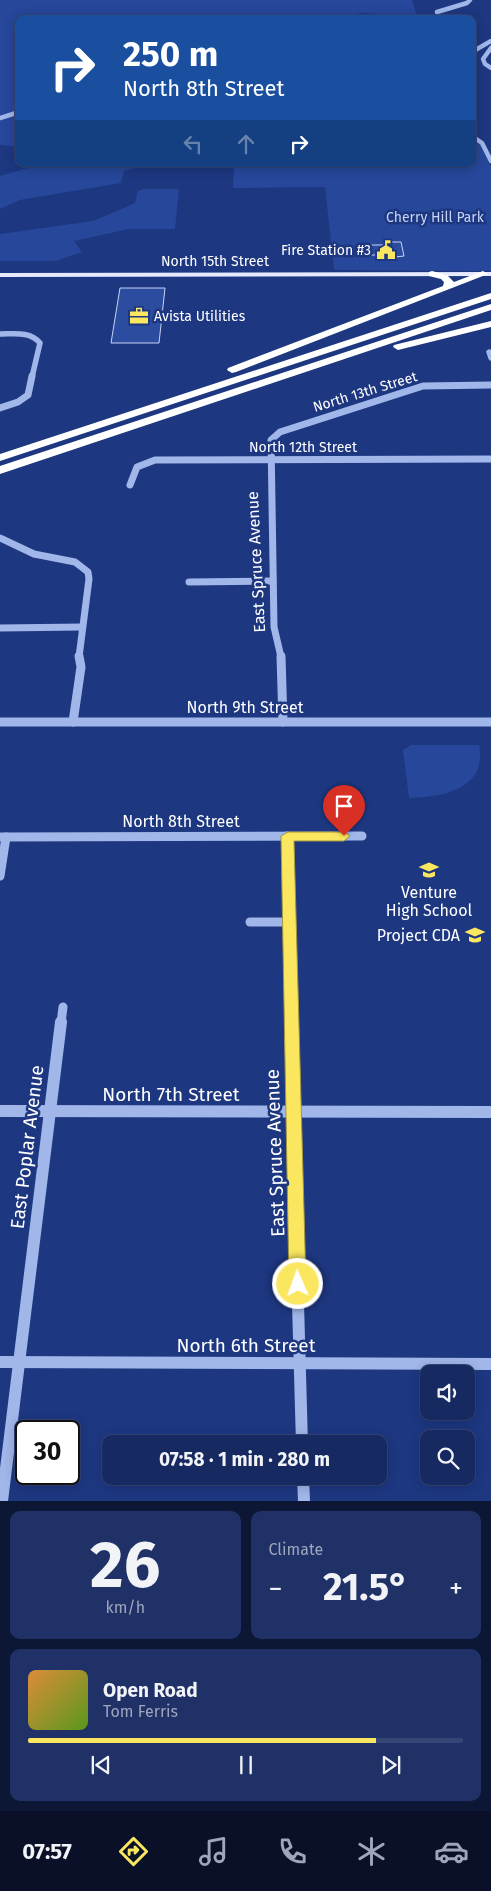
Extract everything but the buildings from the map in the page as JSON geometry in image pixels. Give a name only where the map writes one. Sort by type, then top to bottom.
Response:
[{"type":"highway","points":[[432,274],[446,278],[449,282],[448,286]]},
{"type":"highway","points":[[0,458],[448,286],[487,274]]},
{"type":"highway","points":[[24,449],[491,296]]},
{"type":"highway","points":[[0,470],[491,306]]},
{"type":"highway","points":[[230,392],[491,324]]},
{"type":"main road","name":"North 15th Street","points":[[0,275],[487,274]]},
{"type":"street","points":[[437,12],[467,3],[470,0]]},
{"type":"street","points":[[476,50],[491,41]]},
{"type":"street","points":[[491,48],[483,59],[485,64],[491,68]]},
{"type":"street","points":[[0,118],[15,113]]},
{"type":"street","points":[[476,138],[481,141],[491,161]]},
{"type":"street","points":[[483,145],[491,145]]},
{"type":"street","points":[[0,334],[34,336],[40,343],[28,395],[18,402],[0,408]]},
{"type":"street","name":"North 13th Street","points":[[270,460],[271,440],[280,432],[306,423],[423,386],[491,386]]},
{"type":"street","name":"North 12th Street","points":[[130,484],[133,471],[139,464],[155,460],[491,459]]},
{"type":"street","name":"East Spruce Avenue","points":[[270,460],[274,627],[281,657],[283,722]]},
{"type":"street","points":[[0,538],[34,554],[71,561],[84,567],[88,572],[89,579],[79,654],[81,667],[73,722]]},
{"type":"street","points":[[189,582],[273,581]]},
{"type":"street","points":[[0,628],[82,627]]},
{"type":"street","name":"North 9th Street","points":[[0,722],[491,722]]},
{"type":"street","points":[[0,876],[3,836]]},
{"type":"street","name":"North 8th Street","points":[[3,836],[362,836]]},
{"type":"street","name":"East Spruce Avenue","points":[[288,836],[292,1112],[302,1435]]},
{"type":"street","points":[[250,922],[289,922]]},
{"type":"street","name":"East Poplar Avenue","points":[[2,1501],[63,1007]]},
{"type":"street","name":"North 7th Street","points":[[0,1111],[491,1112]]},
{"type":"street","name":"North 6th Street","points":[[0,1362],[491,1364]]},
{"type":"street","points":[[303,1485],[304,1501]]},
{"type":"green space","points":[[0,0],[412,0],[417,15],[361,13],[352,15],[15,15],[15,147],[0,145]]},
{"type":"green space","name":"Cherry Hill Park","points":[[476,140],[479,142],[491,167],[491,271],[336,270],[334,269],[325,187],[233,188],[234,167],[476,167]]},
{"type":"green space","points":[[32,167],[138,167],[124,171],[121,183],[20,200],[0,209],[0,176]]},
{"type":"green space","points":[[143,189],[179,189],[175,229],[129,229],[74,241],[82,252],[56,261],[0,261],[0,234],[93,221],[135,203],[138,191]]},
{"type":"green space","points":[[411,745],[479,745],[480,760],[477,772],[470,781],[460,788],[436,795],[409,798],[403,750]]},
{"type":"place","name":"Fire Station #3","points":[[386,250]]},
{"type":"place","name":"Avista Utilities","points":[[139,316]]},
{"type":"place","name":"Venture High School","points":[[429,870]]},
{"type":"place","name":"Project CDA","points":[[475,935]]},
{"type":"route","points":[[298,1284],[292,1112],[288,836],[344,836]]}]
